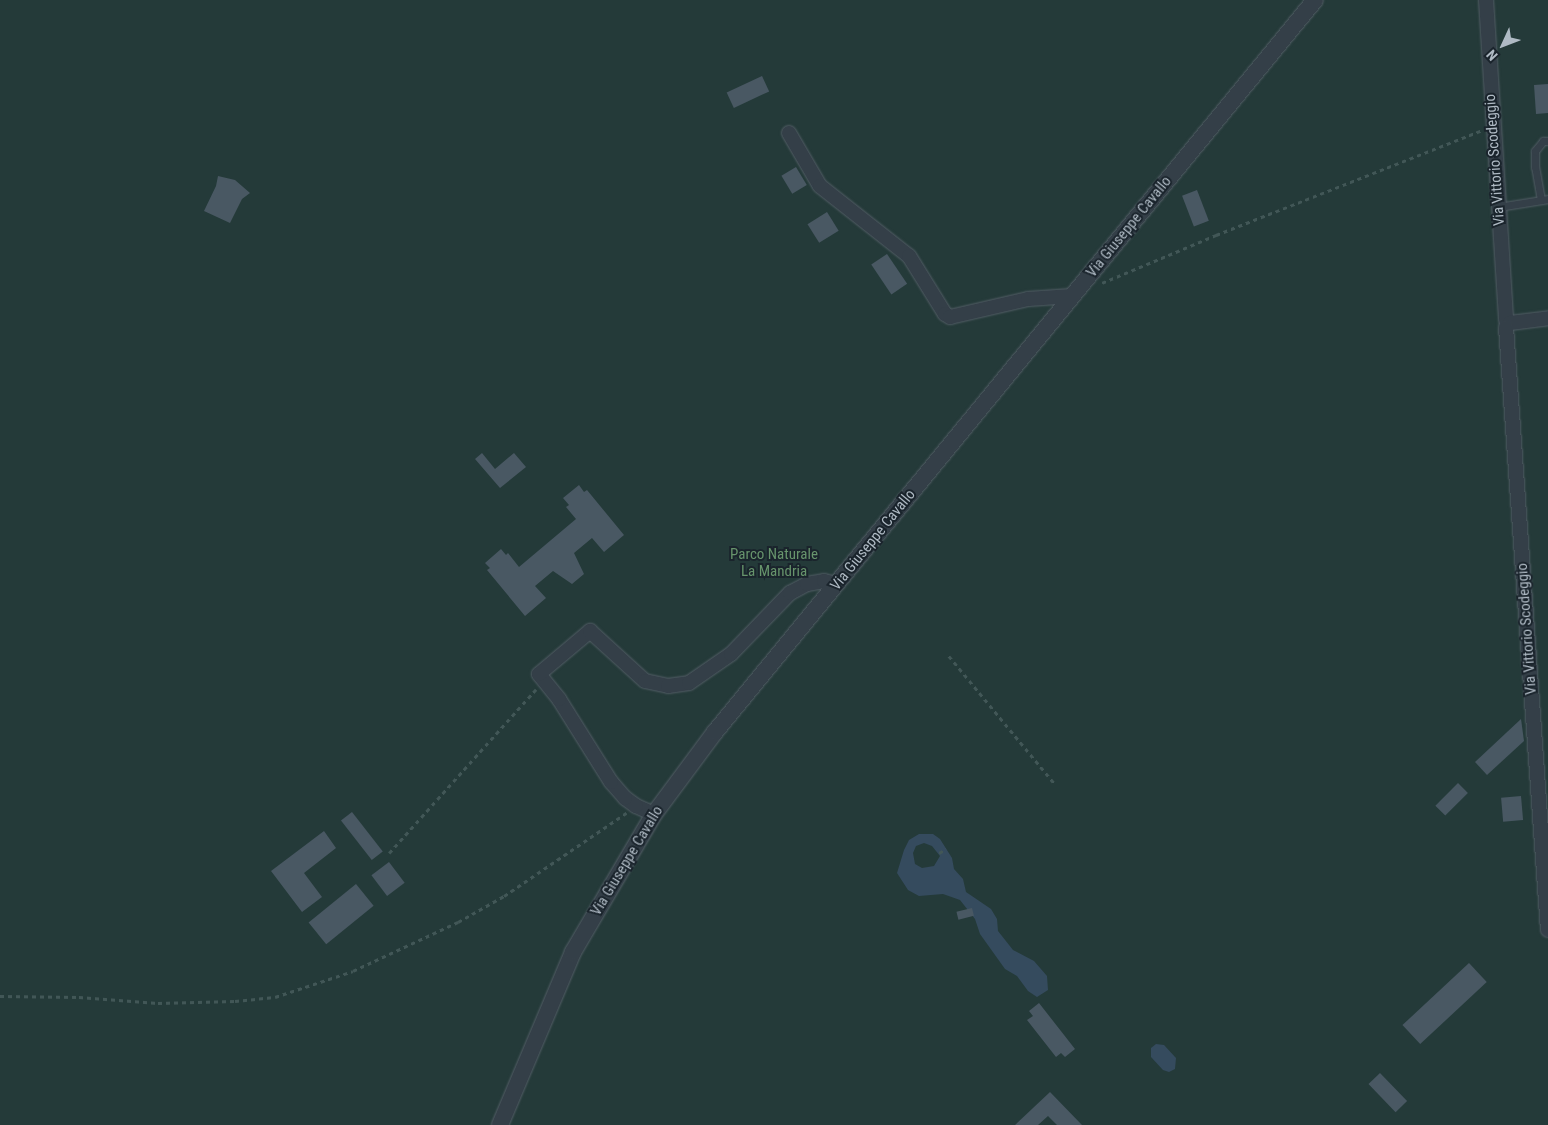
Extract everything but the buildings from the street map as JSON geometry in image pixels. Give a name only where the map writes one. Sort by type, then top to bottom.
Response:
[{"type":"street","name":"Via Giuseppe Cavallo","points":[[500,1125],[573,952],[654,814],[715,732],[1315,0]]},
{"type":"street","name":"Via Vittorio Scodeggio","points":[[1486,0],[1498,207],[1548,930]]},
{"type":"street","points":[[789,133],[820,186],[910,256],[945,314],[950,317],[1028,299],[1072,296]]},
{"type":"street","points":[[1507,324],[1548,318]]},
{"type":"street","points":[[654,814],[636,806],[625,798],[611,782],[559,699],[539,674],[590,631],[645,681],[668,686],[689,683],[731,654],[790,593],[807,584],[824,581],[836,584]]},
{"type":"lane","points":[[1498,207],[1545,199],[1535,167],[1535,151],[1543,140],[1548,141]]},
{"type":"path","points":[[1099,285],[1216,235],[1493,126]]},
{"type":"path","points":[[949,656],[1055,784]]},
{"type":"path","points":[[389,853],[544,680]]},
{"type":"path","points":[[0,996],[79,997],[158,1003],[235,1001],[275,997],[352,971],[458,922],[504,896],[636,806]]},
{"type":"path","points":[[938,854],[946,848]]},
{"type":"green space","name":"Parco Naturale La Mandria","points":[[0,0],[1548,0],[1548,1125],[0,1125]]},
{"type":"water","points":[[919,834],[933,834],[940,839],[952,858],[954,869],[963,879],[966,892],[991,909],[997,919],[998,931],[1013,950],[1034,961],[1047,976],[1048,990],[1037,997],[1028,991],[1017,976],[1005,969],[980,934],[975,919],[960,900],[943,894],[919,896],[908,890],[897,873],[909,840]],"holes":[[[924,843],[932,846],[940,856],[934,866],[922,868],[915,864],[913,853],[916,846]]]},
{"type":"water","points":[[1156,1044],[1164,1045],[1176,1058],[1175,1069],[1169,1072],[1163,1070],[1151,1057],[1151,1048]]}]
